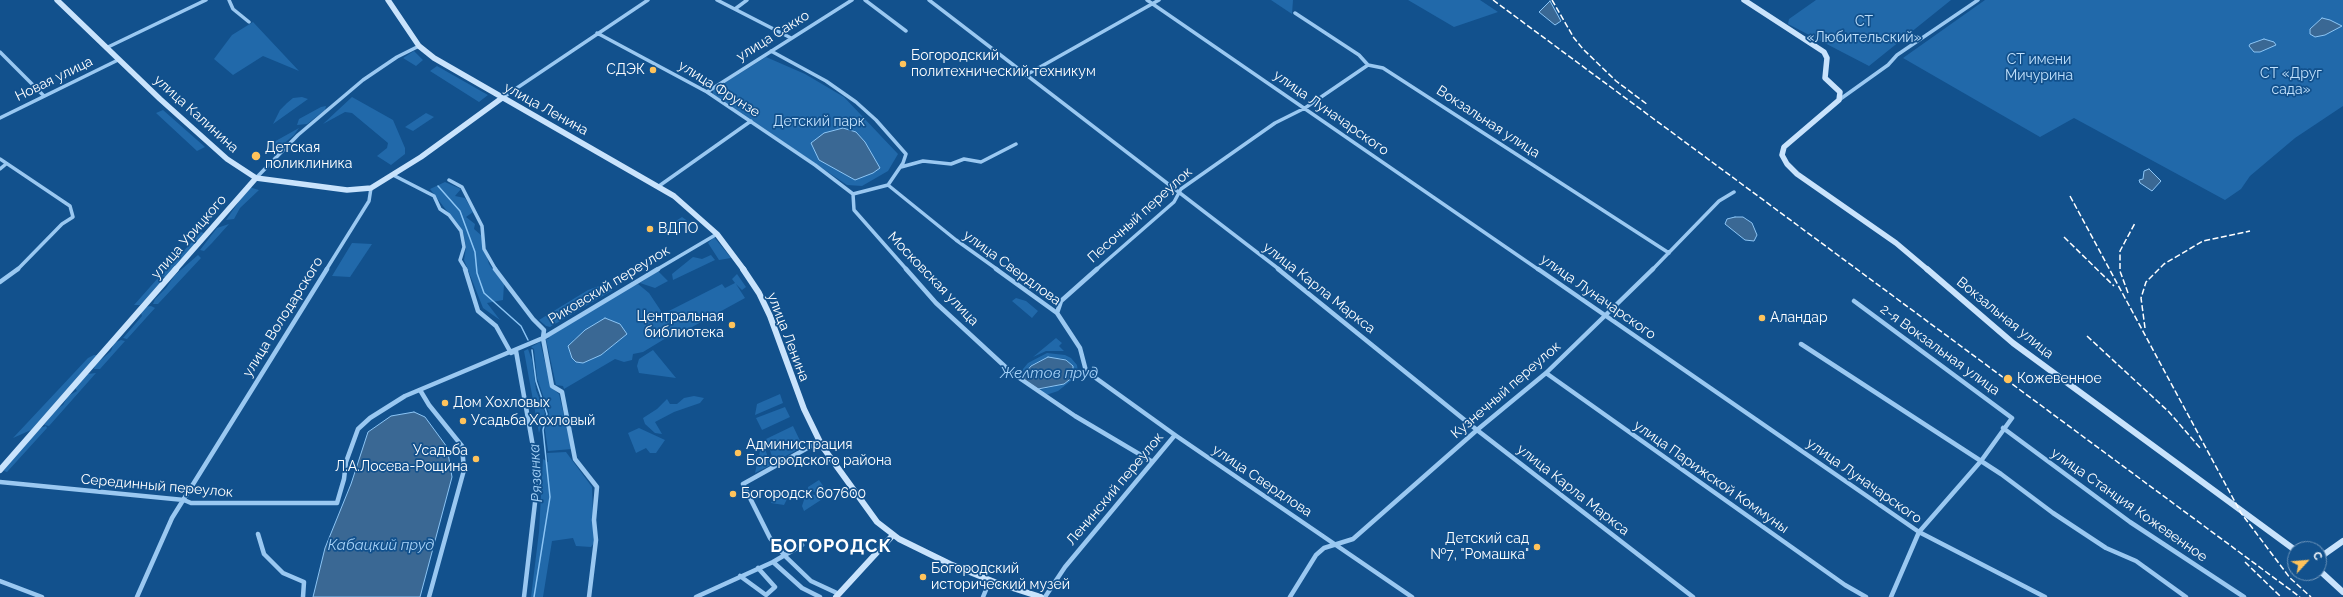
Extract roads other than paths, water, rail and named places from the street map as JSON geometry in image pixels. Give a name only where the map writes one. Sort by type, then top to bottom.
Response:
[{"type":"main road","name":"улица Калинина","points":[[57,0],[118,60],[227,159],[256,178],[347,190],[371,188]]},
{"type":"main road","name":"улица Ленина","points":[[388,0],[419,46],[436,60],[659,186],[679,200],[717,234],[731,251],[759,293],[770,316],[804,409],[820,441],[866,509],[893,535],[950,564],[990,580],[1041,597]]},
{"type":"main road","points":[[1744,0],[1824,52],[1827,58],[1825,78],[1840,92],[1839,100]]},
{"type":"main road","points":[[371,188],[393,176],[502,98]]},
{"type":"main road","name":"Вокзальная улица","points":[[1839,100],[1784,147],[1782,155],[1787,164],[1797,174],[1896,243],[2013,343],[2287,544]]},
{"type":"main road","name":"улица Урицкого","points":[[0,470],[256,178]]},
{"type":"main road","points":[[838,595],[893,535]]},
{"type":"main road","points":[[2327,552],[2343,541]]},
{"type":"main road","points":[[2327,577],[2343,592]]},
{"type":"street","points":[[106,48],[206,0]]},
{"type":"street","points":[[229,0],[233,9],[250,22]]},
{"type":"street","points":[[502,98],[648,0]]},
{"type":"street","points":[[717,0],[791,38]]},
{"type":"street","points":[[735,9],[747,0]]},
{"type":"street","name":"улица Сакко","points":[[707,92],[852,0]]},
{"type":"street","points":[[865,0],[906,31]]},
{"type":"street","name":"улица Карла Маркса","points":[[929,0],[1180,195],[1286,274],[1477,430],[1693,597]]},
{"type":"street","name":"улица Луначарского","points":[[1147,0],[1919,532],[2045,597]]},
{"type":"street","points":[[1026,75],[1159,0]]},
{"type":"street","points":[[1839,100],[1888,65],[1897,55],[1978,0]]},
{"type":"street","name":"Вокзальная улица","points":[[1294,13],[1359,55],[1368,65],[1383,68],[1669,253]]},
{"type":"street","name":"улица Фрунзе","points":[[597,33],[707,92],[815,165],[853,194]]},
{"type":"street","name":"улица Урицкого","points":[[256,178],[298,135],[363,80],[419,46]]},
{"type":"street","points":[[771,51],[826,81],[856,102],[876,120],[906,154],[901,167],[888,185],[853,194]]},
{"type":"street","points":[[0,52],[44,96]]},
{"type":"street","name":"Новая улица","points":[[0,118],[118,60]]},
{"type":"street","name":"Песочный переулок","points":[[1057,313],[1061,302],[1180,195],[1182,189],[1275,123],[1305,108],[1368,65]]},
{"type":"street","points":[[659,186],[751,121]]},
{"type":"street","points":[[901,167],[923,161],[951,164],[964,159],[981,162],[1016,144]]},
{"type":"street","points":[[0,159],[70,206],[73,217],[62,224],[17,270],[0,282]]},
{"type":"street","points":[[0,169],[6,164]]},
{"type":"street","points":[[393,176],[434,196],[440,209],[449,215],[461,231],[464,247],[460,260],[468,274],[478,311],[496,326],[511,354]]},
{"type":"street","points":[[449,180],[462,187],[482,226],[484,249],[494,268],[533,319],[544,330],[543,338],[552,386],[562,392],[574,443],[575,459],[597,486],[594,520],[596,540],[589,597]]},
{"type":"street","name":"улица Свердлова","points":[[888,185],[962,245],[1057,313],[1080,348],[1086,371],[1175,435],[1412,597]]},
{"type":"street","name":"улица Володарского","points":[[137,597],[172,518],[369,201],[371,188]]},
{"type":"street","name":"Кузнечный переулок","points":[[1290,597],[1316,554],[1324,548],[1337,546],[1354,539],[1477,430],[1546,373],[1604,314],[1669,253],[1719,201],[1734,192]]},
{"type":"street","name":"Московская улица","points":[[853,194],[854,210],[864,222],[936,302],[1012,373],[1075,416],[1151,462]]},
{"type":"street","name":"Риковский переулок","points":[[337,502],[344,479],[346,462],[358,429],[370,418],[405,396],[511,354],[543,338],[717,234]]},
{"type":"street","name":"2-я Вокзальная улица","points":[[1854,301],[2012,418],[2003,428]]},
{"type":"street","points":[[1801,344],[1981,461],[2099,544],[2136,561],[2186,597]]},
{"type":"street","points":[[516,351],[534,458],[536,494],[524,597]]},
{"type":"street","name":"улица Парижской Коммуны","points":[[1546,373],[1844,585],[1866,597]]},
{"type":"street","points":[[420,390],[429,405],[462,446],[464,470],[429,597]]},
{"type":"street","points":[[1891,597],[1919,532],[1981,461],[2003,428]]},
{"type":"street","name":"улица Станция Кожевенное","points":[[2003,428],[2106,504],[2244,597]]},
{"type":"street","name":"Ленинский переулок","points":[[1045,597],[1065,567],[1175,435]]},
{"type":"street","points":[[820,441],[743,484],[770,538],[785,556],[812,581],[838,595]]},
{"type":"street","name":"Серединный переулок","points":[[0,482],[184,500],[191,503],[337,502]]},
{"type":"street","points":[[258,534],[264,554],[283,573],[304,582],[303,597]]},
{"type":"street","points":[[696,597],[773,562],[802,545]]},
{"type":"street","points":[[773,562],[802,588],[820,597]]},
{"type":"street","points":[[740,576],[766,595],[775,587],[758,568]]},
{"type":"street","points":[[983,597],[990,580]]},
{"type":"street","points":[[0,581],[42,597]]},
{"type":"water","points":[[1550,1],[1561,21],[1555,25],[1539,12]]},
{"type":"water","points":[[2322,18],[2342,26],[2325,35],[2315,37],[2310,34],[2310,29]]},
{"type":"water","points":[[2264,39],[2274,42],[2276,45],[2260,52],[2254,52],[2249,46],[2250,44]]},
{"type":"water","points":[[843,128],[856,132],[865,142],[880,168],[873,173],[855,180],[819,160],[811,143],[824,133]]},
{"type":"water","points":[[2149,169],[2161,181],[2152,191],[2140,183],[2139,180],[2143,179],[2144,171]]},
{"type":"water","points":[[1743,217],[1752,223],[1757,235],[1754,241],[1745,240],[1725,224],[1727,219]]},
{"type":"water","points":[[605,318],[620,324],[627,334],[601,355],[583,363],[576,362],[572,358],[568,346],[585,330]]},
{"type":"water","name":"Желтов пруд","points":[[1048,357],[1066,360],[1073,366],[1073,377],[1064,384],[1038,389],[1024,380],[1024,374],[1031,366]]},
{"type":"water","name":"Кабацкий пруд","points":[[414,412],[425,417],[447,447],[452,477],[420,597],[313,597],[325,548],[351,484],[368,432],[391,416]]},
{"type":"waterway","name":"Рязанка","points":[[438,186],[460,211],[475,252],[477,273],[484,293],[521,326],[528,340]]},
{"type":"waterway","name":"Рязанка","points":[[532,350],[536,381],[547,414],[543,430],[550,497],[534,597]]},
{"type":"railway","points":[[1493,0],[2300,597]]},
{"type":"railway","points":[[1552,0],[1574,38],[1583,49],[1616,81],[1648,105]]},
{"type":"railway","points":[[2070,196],[2241,513],[2290,578],[2311,597]]},
{"type":"railway","points":[[2128,293],[2120,271],[2120,251],[2135,223]]},
{"type":"railway","points":[[2145,328],[2141,298],[2146,282],[2164,264],[2203,241],[2250,231]]},
{"type":"railway","points":[[2064,237],[2114,286]]},
{"type":"railway","points":[[2087,336],[2169,412],[2201,449]]},
{"type":"railway","points":[[2245,562],[2281,597]]},
{"type":"place","name":"Богородский политехнический техникум","points":[[903,64]]},
{"type":"place","name":"СДЭК","points":[[653,70]]},
{"type":"place","name":"Детская поликлиника","points":[[256,156]]},
{"type":"place","name":"ВДПО","points":[[650,229]]},
{"type":"place","name":"Аландар","points":[[1762,318]]},
{"type":"place","name":"Центральная библиотека","points":[[732,325]]},
{"type":"place","name":"Кожевенное","points":[[2008,379]]},
{"type":"place","name":"Дом Хохловых","points":[[445,403]]},
{"type":"place","name":"Усадьба Хохловый","points":[[463,421]]},
{"type":"place","name":"Администрация Богородского района","points":[[738,453]]},
{"type":"place","name":"Усадьба Л.А.Лосева-Рощина","points":[[476,459]]},
{"type":"place","name":"Богородск 607600","points":[[733,494]]},
{"type":"place","name":"Детский сад №7, \"Ромашка\"","points":[[1537,547]]},
{"type":"place","name":"Богородский исторический музей","points":[[923,577]]},
{"type":"district","name":"БОГОРОДСК","points":[[831,547]]},
{"type":"park label","name":"СТ «Любительский»","points":[[1864,30]]},
{"type":"park label","name":"СТ имени Мичурина","points":[[2039,68]]},
{"type":"park label","name":"СТ «Друг сада»","points":[[2291,82]]},
{"type":"park label","name":"Детский парк","points":[[819,122]]}]
